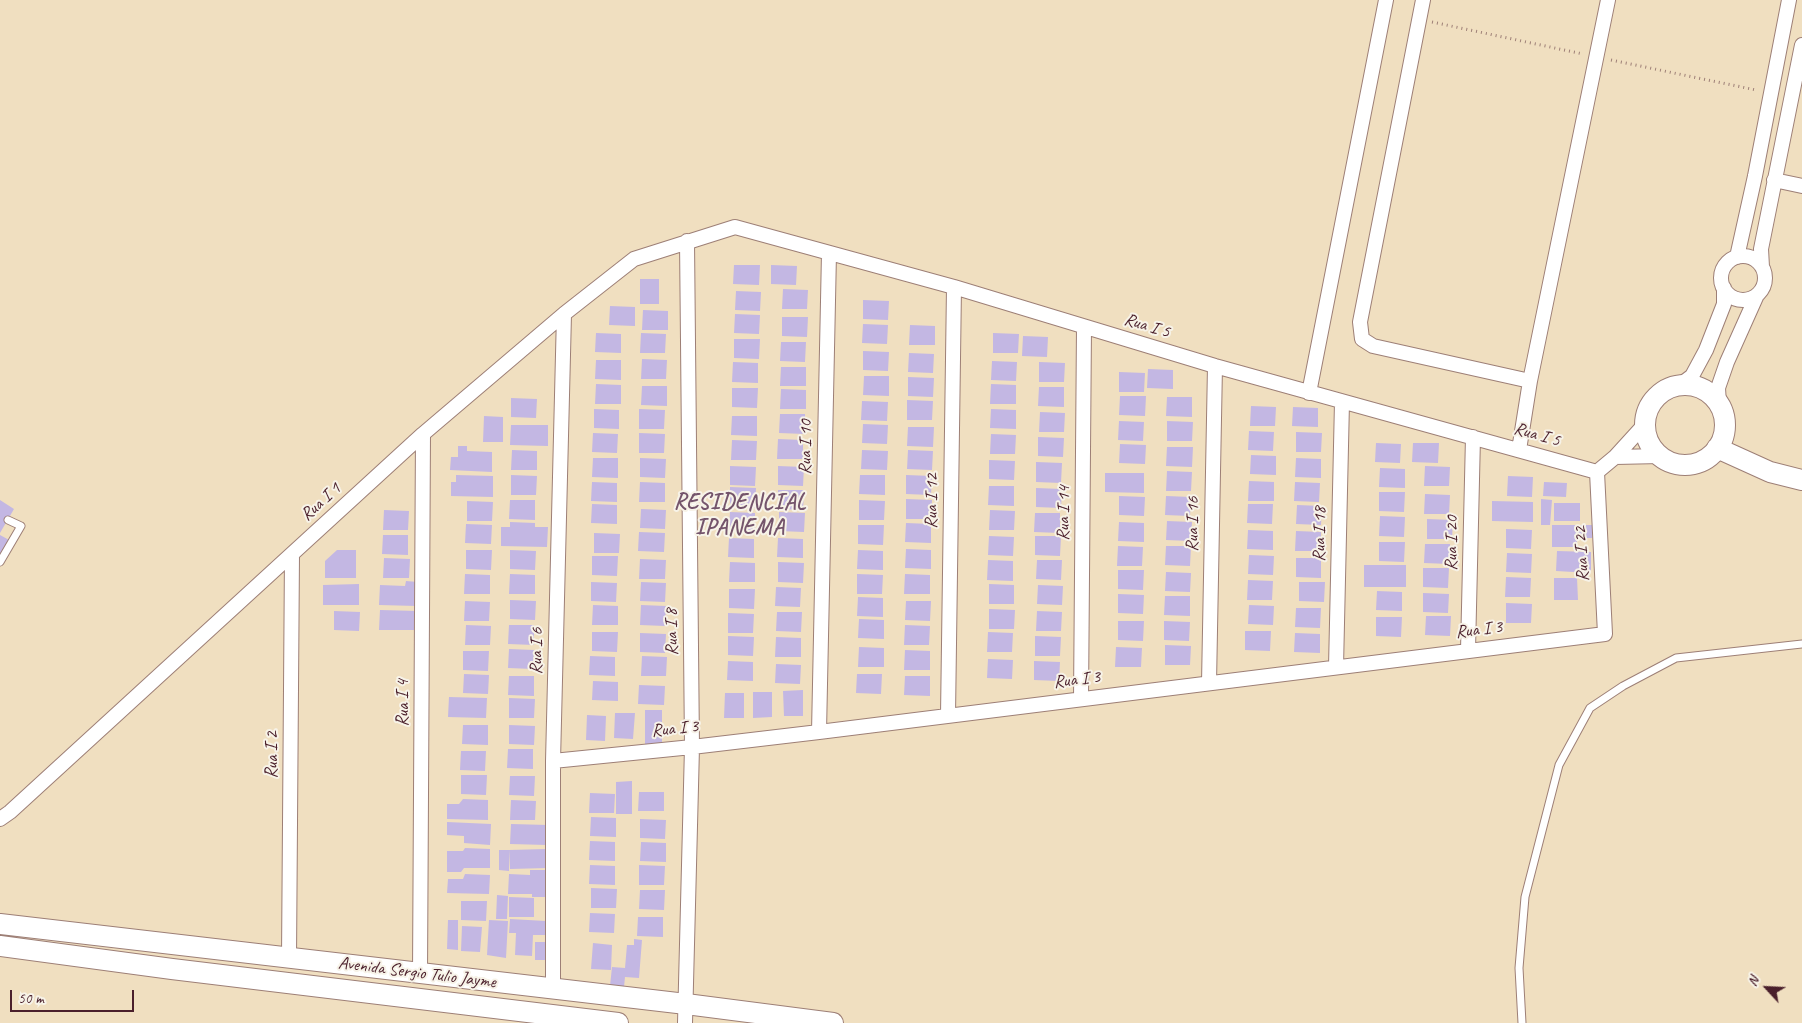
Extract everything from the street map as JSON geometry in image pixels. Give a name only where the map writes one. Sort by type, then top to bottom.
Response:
[{"type":"street","points":[[1309,393],[1386,0]]},
{"type":"street","points":[[1423,0],[1360,322],[1362,339],[1373,346],[1530,381]]},
{"type":"street","points":[[1520,450],[1530,381],[1608,0]]},
{"type":"street","points":[[1737,257],[1755,176],[1789,0]]},
{"type":"street","points":[[1762,268],[1762,249],[1774,180],[1802,45]]},
{"type":"street","points":[[1774,180],[1802,186]]},
{"type":"street","name":"Rua I 5","points":[[688,241],[735,227],[954,287],[1309,393],[1597,472]]},
{"type":"street","name":"Rua I 1","points":[[0,819],[10,812],[423,434],[564,314],[634,259],[688,241]]},
{"type":"street","name":"Rua I 8","points":[[685,1014],[692,747],[688,241]]},
{"type":"street","name":"Rua I 10","points":[[819,732],[829,253]]},
{"type":"street","points":[[1744,256],[1758,262],[1762,268],[1765,282],[1757,295],[1727,362],[1718,388],[1719,404],[1725,421],[1724,431],[1717,448],[1704,460],[1695,463],[1677,464],[1661,456],[1649,441],[1646,423],[1650,405],[1663,392],[1680,385],[1692,376],[1706,350],[1724,304],[1722,274],[1730,261],[1744,256]]},
{"type":"street","name":"Rua I 12","points":[[948,715],[954,287]]},
{"type":"street","points":[[1724,288],[1735,298],[1743,300],[1757,295]]},
{"type":"street","name":"Rua I 6","points":[[553,989],[553,760],[564,314]]},
{"type":"street","name":"Rua I 14","points":[[1080,699],[1084,327]]},
{"type":"street","name":"Rua I 16","points":[[1209,683],[1215,366]]},
{"type":"street","points":[[1680,385],[1689,385],[1706,391],[1719,404]]},
{"type":"street","name":"Rua I 18","points":[[1336,667],[1342,402]]},
{"type":"street","points":[[1597,472],[1615,457],[1646,423]]},
{"type":"street","name":"Rua I 4","points":[[420,973],[423,434]]},
{"type":"street","name":"Rua I 20","points":[[1468,650],[1473,437]]},
{"type":"street","points":[[1717,448],[1770,472],[1802,480]]},
{"type":"street","points":[[1615,457],[1661,456]]},
{"type":"street","name":"Rua I 22","points":[[1597,472],[1604,634]]},
{"type":"street","name":"Rua I 2","points":[[289,957],[292,554]]},
{"type":"street","name":"Rua I 3","points":[[553,760],[692,747],[819,732],[1604,634]]},
{"type":"street","name":"Avenida Sergio Tulio Jayme","points":[[0,924],[553,989],[685,1014],[833,1023]]},
{"type":"street","name":"Avenida Sergio Tulio Jayme","points":[[0,946],[172,969],[618,1023]]},
{"type":"lane","points":[[0,562],[21,526],[8,520]]},
{"type":"lane","points":[[1522,1023],[1519,968],[1525,897],[1559,765],[1590,708],[1623,686],[1676,658],[1802,644]]},
{"type":"building","points":[[734,265],[760,265],[759,285],[733,284]]},
{"type":"building","points":[[771,265],[797,266],[796,285],[771,284]]},
{"type":"building","points":[[640,279],[659,279],[659,304],[640,304]]},
{"type":"building","points":[[783,289],[808,290],[807,309],[782,309]]},
{"type":"building","points":[[736,291],[761,292],[760,311],[735,310]]},
{"type":"building","points":[[863,300],[889,301],[888,320],[863,319]]},
{"type":"building","points":[[610,306],[635,307],[635,326],[609,325]]},
{"type":"building","points":[[643,310],[668,311],[668,330],[642,330]]},
{"type":"building","points":[[735,314],[760,315],[759,334],[734,333]]},
{"type":"building","points":[[782,317],[808,317],[807,337],[782,336]]},
{"type":"building","points":[[863,324],[888,325],[887,344],[862,343]]},
{"type":"building","points":[[910,325],[935,326],[935,345],[909,345]]},
{"type":"building","points":[[596,333],[621,334],[621,353],[595,352]]},
{"type":"building","points":[[641,333],[666,334],[665,353],[640,353]]},
{"type":"building","points":[[993,333],[1019,334],[1018,353],[993,353]]},
{"type":"building","points":[[1023,336],[1048,337],[1047,357],[1022,356]]},
{"type":"building","points":[[734,339],[760,339],[759,359],[734,358]]},
{"type":"building","points":[[781,342],[806,342],[805,362],[780,361]]},
{"type":"building","points":[[863,351],[889,352],[888,371],[863,370]]},
{"type":"building","points":[[909,353],[934,354],[933,373],[908,372]]},
{"type":"building","points":[[642,359],[667,360],[666,379],[641,379]]},
{"type":"building","points":[[596,360],[621,360],[621,380],[595,379]]},
{"type":"building","points":[[992,361],[1017,362],[1016,381],[991,380]]},
{"type":"building","points":[[733,362],[758,363],[758,383],[732,382]]},
{"type":"building","points":[[1039,362],[1065,363],[1064,382],[1039,382]]},
{"type":"building","points":[[781,367],[806,367],[806,386],[780,386]]},
{"type":"building","points":[[1148,369],[1173,370],[1173,389],[1147,388]]},
{"type":"building","points":[[1119,372],[1145,373],[1144,392],[1119,392]]},
{"type":"building","points":[[864,376],[889,376],[889,396],[863,395]]},
{"type":"building","points":[[908,377],[934,378],[933,397],[908,396]]},
{"type":"building","points":[[596,384],[621,385],[621,404],[595,404]]},
{"type":"building","points":[[991,384],[1016,385],[1016,404],[990,404]]},
{"type":"building","points":[[642,386],[667,386],[667,406],[641,405]]},
{"type":"building","points":[[1039,387],[1064,387],[1064,407],[1038,406]]},
{"type":"building","points":[[732,388],[758,388],[757,408],[732,407]]},
{"type":"building","points":[[781,389],[806,390],[806,409],[780,409]]},
{"type":"building","points":[[1120,396],[1146,396],[1145,416],[1119,415]]},
{"type":"building","points":[[1167,397],[1192,397],[1192,417],[1166,416]]},
{"type":"building","points":[[511,398],[537,399],[536,418],[511,417]]},
{"type":"building","points":[[907,400],[933,401],[932,420],[907,420]]},
{"type":"building","points":[[862,401],[888,402],[887,421],[861,420]]},
{"type":"building","points":[[1251,406],[1276,407],[1275,426],[1250,426]]},
{"type":"building","points":[[1293,407],[1318,408],[1318,427],[1292,426]]},
{"type":"building","points":[[594,409],[619,410],[619,429],[594,428]]},
{"type":"building","points":[[639,409],[665,410],[664,429],[639,429]]},
{"type":"building","points":[[991,409],[1016,410],[1016,429],[990,428]]},
{"type":"building","points":[[1040,412],[1065,413],[1064,432],[1039,432]]},
{"type":"building","points":[[780,414],[805,414],[805,434],[779,433]]},
{"type":"building","points":[[484,416],[503,417],[503,442],[483,442]]},
{"type":"building","points":[[732,416],[757,416],[757,436],[731,435]]},
{"type":"building","points":[[1119,421],[1144,422],[1143,441],[1118,440]]},
{"type":"building","points":[[1167,421],[1193,422],[1192,441],[1167,441]]},
{"type":"building","points":[[863,424],[888,425],[887,444],[862,443]]},
{"type":"building","points":[[511,425],[548,425],[548,446],[510,445]]},
{"type":"building","points":[[908,427],[934,427],[933,447],[907,446]]},
{"type":"building","points":[[1249,431],[1274,432],[1273,451],[1248,450]]},
{"type":"building","points":[[1296,432],[1322,433],[1321,452],[1296,452]]},
{"type":"building","points":[[593,433],[618,434],[617,453],[592,452]]},
{"type":"building","points":[[639,433],[665,434],[664,453],[639,453]]},
{"type":"building","points":[[991,434],[1016,435],[1015,454],[990,454]]},
{"type":"building","points":[[1038,437],[1064,438],[1063,457],[1038,456]]},
{"type":"building","points":[[778,439],[803,440],[803,459],[777,459]]},
{"type":"building","points":[[732,440],[757,441],[756,460],[731,460]]},
{"type":"building","points":[[1376,443],[1401,444],[1400,463],[1375,462]]},
{"type":"building","points":[[1413,443],[1439,443],[1438,463],[1412,462]]},
{"type":"building","points":[[1120,444],[1146,445],[1145,464],[1119,463]]},
{"type":"building","points":[[458,446],[467,446],[467,451],[492,452],[492,472],[450,470],[451,457],[458,457]]},
{"type":"building","points":[[1167,447],[1193,447],[1192,467],[1166,466]]},
{"type":"building","points":[[512,450],[537,451],[537,470],[511,470]]},
{"type":"building","points":[[862,450],[888,451],[887,470],[861,469]]},
{"type":"building","points":[[908,450],[933,451],[932,470],[907,469]]},
{"type":"building","points":[[1251,455],[1276,456],[1276,475],[1250,474]]},
{"type":"building","points":[[593,458],[618,458],[618,478],[592,477]]},
{"type":"building","points":[[640,458],[666,459],[665,478],[640,477]]},
{"type":"building","points":[[1296,458],[1321,459],[1321,478],[1295,477]]},
{"type":"building","points":[[989,460],[1015,461],[1014,480],[989,479]]},
{"type":"building","points":[[1036,462],[1062,463],[1061,483],[1036,482]]},
{"type":"building","points":[[730,466],[756,467],[755,486],[730,485]]},
{"type":"building","points":[[778,466],[804,467],[803,486],[778,485]]},
{"type":"building","points":[[1425,466],[1450,467],[1449,486],[1424,486]]},
{"type":"building","points":[[1380,468],[1405,469],[1405,488],[1379,487]]},
{"type":"building","points":[[1167,471],[1192,472],[1191,491],[1166,491]]},
{"type":"building","points":[[1105,473],[1144,473],[1144,493],[1105,492]]},
{"type":"building","points":[[456,475],[493,476],[493,497],[451,496],[451,482],[456,482]]},
{"type":"building","points":[[511,475],[537,476],[536,495],[511,495]]},
{"type":"building","points":[[860,475],[885,475],[885,495],[859,494]]},
{"type":"building","points":[[906,475],[932,476],[931,495],[906,494]]},
{"type":"building","points":[[1508,476],[1533,477],[1532,497],[1507,496]]},
{"type":"building","points":[[1249,481],[1274,482],[1274,501],[1248,501]]},
{"type":"building","points":[[592,482],[617,483],[617,502],[591,501]]},
{"type":"building","points":[[640,482],[665,483],[665,502],[639,502]]},
{"type":"building","points":[[1295,482],[1320,483],[1319,502],[1294,501]]},
{"type":"building","points":[[1544,482],[1567,483],[1566,497],[1543,496]]},
{"type":"building","points":[[989,486],[1014,486],[1014,506],[988,505]]},
{"type":"building","points":[[730,487],[756,488],[755,508],[730,507]]},
{"type":"building","points":[[1036,488],[1062,489],[1061,508],[1036,507]]},
{"type":"building","points":[[778,490],[804,490],[803,510],[778,509]]},
{"type":"building","points":[[1379,492],[1405,492],[1404,512],[1379,511]]},
{"type":"building","points":[[1425,494],[1450,495],[1449,514],[1424,514]]},
{"type":"building","points":[[1119,496],[1145,497],[1144,516],[1119,515]]},
{"type":"building","points":[[1166,496],[1191,497],[1190,516],[1165,515]]},
{"type":"building","points":[[906,499],[932,500],[931,519],[906,519]]},
{"type":"building","points":[[1541,499],[1552,500],[1550,525],[1541,525]]},
{"type":"building","points":[[0,500],[14,509],[0,533]]},
{"type":"building","points":[[510,500],[535,500],[535,520],[509,519]]},
{"type":"building","points":[[859,500],[885,501],[884,520],[859,520]]},
{"type":"building","points":[[467,501],[493,502],[492,521],[467,521]]},
{"type":"building","points":[[1492,501],[1533,502],[1533,522],[1492,521]]},
{"type":"building","points":[[1554,503],[1580,503],[1580,521],[1554,521]]},
{"type":"building","points":[[592,504],[617,505],[617,524],[591,523]]},
{"type":"building","points":[[1248,504],[1273,504],[1272,524],[1247,523]]},
{"type":"building","points":[[1297,505],[1322,506],[1321,525],[1296,524]]},
{"type":"building","points":[[641,509],[666,510],[665,529],[640,528]]},
{"type":"building","points":[[384,510],[409,511],[408,530],[383,530]]},
{"type":"building","points":[[990,510],[1015,511],[1014,530],[989,530]]},
{"type":"building","points":[[730,512],[755,513],[755,532],[729,531]]},
{"type":"building","points":[[779,512],[805,513],[804,532],[779,531]]},
{"type":"building","points":[[1035,513],[1060,513],[1060,533],[1034,532]]},
{"type":"building","points":[[1380,516],[1405,517],[1404,537],[1379,536]]},
{"type":"building","points":[[1427,519],[1453,520],[1452,539],[1427,539]]},
{"type":"building","points":[[1167,521],[1192,522],[1191,541],[1166,540]]},
{"type":"building","points":[[510,522],[535,523],[535,527],[548,527],[547,547],[501,546],[501,527],[510,527]]},
{"type":"building","points":[[1119,522],[1144,523],[1144,542],[1118,541]]},
{"type":"building","points":[[906,523],[931,524],[931,543],[905,542]]},
{"type":"building","points":[[466,524],[492,525],[491,544],[465,543]]},
{"type":"building","points":[[858,525],[884,525],[883,545],[858,544]]},
{"type":"building","points":[[1552,525],[1592,525],[1592,538],[1577,538],[1577,547],[1552,547]]},
{"type":"building","points":[[1506,529],[1532,530],[1531,549],[1506,548]]},
{"type":"building","points":[[1248,530],[1273,531],[1273,550],[1247,549]]},
{"type":"building","points":[[1296,531],[1321,532],[1321,551],[1295,551]]},
{"type":"building","points":[[639,532],[665,533],[664,552],[638,551]]},
{"type":"building","points":[[594,533],[620,534],[619,553],[594,553]]},
{"type":"building","points":[[0,535],[11,541],[0,559]]},
{"type":"building","points":[[383,535],[408,535],[408,555],[382,554]]},
{"type":"building","points":[[989,536],[1014,537],[1013,556],[988,555]]},
{"type":"building","points":[[1035,536],[1061,536],[1060,556],[1035,555]]},
{"type":"building","points":[[729,538],[754,539],[754,558],[728,557]]},
{"type":"building","points":[[778,538],[803,539],[803,558],[777,557]]},
{"type":"building","points":[[1379,542],[1405,542],[1404,562],[1379,561]]},
{"type":"building","points":[[1425,544],[1450,544],[1449,564],[1424,563]]},
{"type":"building","points":[[1118,546],[1143,547],[1142,566],[1117,566]]},
{"type":"building","points":[[1166,546],[1191,546],[1190,566],[1165,565]]},
{"type":"building","points":[[906,549],[931,550],[931,569],[905,568]]},
{"type":"building","points":[[337,550],[356,550],[356,578],[325,578],[325,561]]},
{"type":"building","points":[[466,550],[492,550],[491,570],[466,569]]},
{"type":"building","points":[[510,550],[536,551],[535,570],[510,569]]},
{"type":"building","points":[[858,550],[883,551],[883,570],[857,569]]},
{"type":"building","points":[[1557,551],[1591,552],[1591,573],[1556,571]]},
{"type":"building","points":[[1507,553],[1532,554],[1531,573],[1506,572]]},
{"type":"building","points":[[1249,555],[1274,556],[1273,575],[1248,574]]},
{"type":"building","points":[[592,556],[618,556],[617,576],[592,575]]},
{"type":"building","points":[[384,558],[410,559],[409,578],[383,578]]},
{"type":"building","points":[[1296,558],[1321,558],[1321,578],[1296,577]]},
{"type":"building","points":[[640,559],[666,560],[665,579],[639,579]]},
{"type":"building","points":[[988,560],[1013,561],[1013,581],[987,580]]},
{"type":"building","points":[[1037,560],[1062,560],[1061,580],[1036,579]]},
{"type":"building","points":[[730,562],[755,563],[755,582],[729,582]]},
{"type":"building","points":[[778,562],[804,563],[803,583],[778,582]]},
{"type":"building","points":[[1364,565],[1406,565],[1406,587],[1364,587]]},
{"type":"building","points":[[1423,568],[1449,568],[1448,588],[1423,587]]},
{"type":"building","points":[[1118,570],[1144,570],[1143,590],[1118,589]]},
{"type":"building","points":[[1166,572],[1191,573],[1190,592],[1165,591]]},
{"type":"building","points":[[465,574],[490,575],[490,594],[464,594]]},
{"type":"building","points":[[510,574],[535,575],[535,594],[509,594]]},
{"type":"building","points":[[857,574],[883,575],[882,594],[857,594]]},
{"type":"building","points":[[905,574],[930,575],[930,594],[904,594]]},
{"type":"building","points":[[1506,577],[1531,578],[1530,597],[1505,597]]},
{"type":"building","points":[[1554,578],[1577,578],[1578,600],[1554,600]]},
{"type":"building","points":[[1248,580],[1273,581],[1272,600],[1247,600]]},
{"type":"building","points":[[406,581],[418,582],[417,606],[379,605],[380,585],[405,586]]},
{"type":"building","points":[[591,582],[617,583],[616,602],[591,601]]},
{"type":"building","points":[[641,582],[666,583],[665,602],[640,601]]},
{"type":"building","points":[[1299,582],[1325,582],[1324,602],[1299,601]]},
{"type":"building","points":[[359,584],[359,605],[323,605],[323,585]]},
{"type":"building","points":[[989,584],[1014,585],[1014,604],[989,604]]},
{"type":"building","points":[[1038,585],[1063,586],[1062,605],[1037,604]]},
{"type":"building","points":[[776,587],[801,588],[800,607],[775,606]]},
{"type":"building","points":[[729,589],[755,589],[754,609],[729,608]]},
{"type":"building","points":[[1377,591],[1402,592],[1402,611],[1376,610]]},
{"type":"building","points":[[1423,593],[1449,594],[1448,613],[1423,612]]},
{"type":"building","points":[[1118,594],[1144,595],[1143,614],[1118,613]]},
{"type":"building","points":[[1165,596],[1190,596],[1190,616],[1164,615]]},
{"type":"building","points":[[858,597],[883,598],[883,617],[857,616]]},
{"type":"building","points":[[510,600],[536,601],[535,620],[510,619]]},
{"type":"building","points":[[465,601],[490,602],[489,621],[464,621]]},
{"type":"building","points":[[906,601],[931,601],[930,621],[905,620]]},
{"type":"building","points":[[1506,603],[1532,604],[1531,623],[1506,623]]},
{"type":"building","points":[[593,605],[618,606],[618,625],[592,625]]},
{"type":"building","points":[[641,605],[666,606],[665,626],[640,625]]},
{"type":"building","points":[[1249,605],[1274,606],[1273,625],[1248,624]]},
{"type":"building","points":[[1296,608],[1321,608],[1320,628],[1295,627]]},
{"type":"building","points":[[989,609],[1015,610],[1014,629],[989,629]]},
{"type":"building","points":[[380,610],[418,611],[418,630],[379,630]]},
{"type":"building","points":[[334,611],[360,612],[359,631],[334,630]]},
{"type":"building","points":[[1037,611],[1062,612],[1061,631],[1036,631]]},
{"type":"building","points":[[777,612],[802,612],[801,632],[776,631]]},
{"type":"building","points":[[728,613],[754,614],[753,633],[728,633]]},
{"type":"building","points":[[1426,616],[1451,616],[1450,636],[1425,635]]},
{"type":"building","points":[[1376,617],[1402,617],[1401,637],[1376,636]]},
{"type":"building","points":[[859,619],[884,620],[884,639],[858,638]]},
{"type":"building","points":[[1118,621],[1144,621],[1143,641],[1118,640]]},
{"type":"building","points":[[1164,621],[1190,622],[1189,641],[1164,640]]},
{"type":"building","points":[[466,625],[491,626],[490,645],[465,645]]},
{"type":"building","points":[[509,625],[534,625],[534,645],[508,644]]},
{"type":"building","points":[[905,625],[930,626],[929,645],[904,645]]},
{"type":"building","points":[[1245,631],[1271,631],[1270,651],[1245,650]]},
{"type":"building","points":[[592,632],[618,632],[617,652],[592,651]]},
{"type":"building","points":[[988,632],[1013,633],[1012,652],[987,652]]},
{"type":"building","points":[[640,633],[666,634],[665,653],[640,652]]},
{"type":"building","points":[[1295,633],[1320,634],[1320,653],[1294,652]]},
{"type":"building","points":[[728,636],[754,637],[753,656],[728,655]]},
{"type":"building","points":[[1035,636],[1061,637],[1060,656],[1035,656]]},
{"type":"building","points":[[776,637],[801,638],[801,657],[775,657]]},
{"type":"building","points":[[1165,645],[1191,646],[1190,665],[1165,665]]},
{"type":"building","points":[[859,647],[884,648],[884,667],[858,667]]},
{"type":"building","points":[[1116,647],[1142,648],[1141,667],[1115,667]]},
{"type":"building","points":[[509,649],[534,650],[533,669],[508,668]]},
{"type":"building","points":[[905,650],[930,651],[930,670],[904,670]]},
{"type":"building","points":[[463,651],[489,651],[488,671],[463,670]]},
{"type":"building","points":[[590,656],[615,657],[615,676],[589,675]]},
{"type":"building","points":[[642,656],[667,657],[666,676],[641,676]]},
{"type":"building","points":[[988,659],[1013,660],[1012,679],[987,678]]},
{"type":"building","points":[[728,661],[753,662],[753,681],[727,680]]},
{"type":"building","points":[[1034,661],[1060,662],[1059,681],[1034,680]]},
{"type":"building","points":[[776,664],[801,665],[800,684],[775,683]]},
{"type":"building","points":[[464,674],[489,675],[488,694],[463,693]]},
{"type":"building","points":[[857,674],[882,674],[881,694],[856,693]]},
{"type":"building","points":[[509,676],[534,676],[534,696],[508,695]]},
{"type":"building","points":[[905,676],[930,676],[930,696],[904,695]]},
{"type":"building","points":[[593,681],[618,682],[618,701],[592,700]]},
{"type":"building","points":[[639,685],[665,686],[664,705],[638,704]]},
{"type":"building","points":[[803,690],[803,716],[784,716],[783,691]]},
{"type":"building","points":[[753,692],[772,692],[772,717],[753,718]]},
{"type":"building","points":[[725,693],[744,693],[744,718],[724,718]]},
{"type":"building","points":[[449,697],[487,698],[486,718],[448,717]]},
{"type":"building","points":[[509,698],[535,699],[534,718],[509,718]]},
{"type":"building","points":[[645,710],[662,710],[662,744],[645,744]]},
{"type":"building","points":[[615,713],[635,713],[633,739],[614,738]]},
{"type":"building","points":[[587,715],[606,716],[605,741],[586,740]]},
{"type":"building","points":[[463,725],[488,725],[488,745],[462,744]]},
{"type":"building","points":[[509,725],[535,726],[534,745],[509,744]]},
{"type":"building","points":[[508,749],[533,749],[533,769],[507,768]]},
{"type":"building","points":[[461,751],[486,751],[485,771],[460,770]]},
{"type":"building","points":[[461,775],[487,775],[486,795],[461,794]]},
{"type":"building","points":[[510,776],[535,776],[534,796],[509,795]]},
{"type":"building","points":[[632,781],[632,814],[616,814],[616,782]]},
{"type":"building","points":[[639,792],[664,792],[664,811],[638,811]]},
{"type":"building","points":[[590,793],[615,794],[614,813],[589,813]]},
{"type":"building","points":[[463,799],[488,800],[488,820],[447,819],[447,804],[459,804]]},
{"type":"building","points":[[511,800],[536,801],[535,820],[510,820]]},
{"type":"building","points":[[591,817],[616,818],[616,837],[590,836]]},
{"type":"building","points":[[640,819],[666,820],[665,839],[640,838]]},
{"type":"building","points":[[447,822],[491,824],[490,845],[464,843],[464,836],[447,835]]},
{"type":"building","points":[[511,824],[548,825],[547,845],[510,844]]},
{"type":"building","points":[[590,841],[615,842],[615,861],[589,860]]},
{"type":"building","points":[[641,842],[666,843],[666,862],[640,861]]},
{"type":"building","points":[[465,848],[490,849],[490,868],[464,868],[461,872],[447,872],[447,851],[463,851]]},
{"type":"building","points":[[546,849],[547,868],[510,869],[509,850]]},
{"type":"building","points":[[499,850],[509,850],[509,871],[499,870]]},
{"type":"building","points":[[590,865],[615,866],[615,885],[589,884]]},
{"type":"building","points":[[639,865],[665,866],[664,885],[639,885]]},
{"type":"building","points":[[530,870],[548,870],[547,897],[532,897],[532,894],[508,894],[509,874],[530,875]]},
{"type":"building","points":[[465,874],[490,875],[489,894],[447,893],[448,879],[463,879]]},
{"type":"building","points":[[591,888],[617,889],[616,908],[591,908]]},
{"type":"building","points":[[640,890],[665,890],[664,910],[639,909]]},
{"type":"building","points":[[497,895],[508,896],[507,919],[496,919]]},
{"type":"building","points":[[509,897],[534,898],[534,917],[509,917]]},
{"type":"building","points":[[461,901],[487,901],[486,921],[461,920]]},
{"type":"building","points":[[590,913],[615,914],[614,933],[589,932]]},
{"type":"building","points":[[638,917],[663,917],[663,937],[637,936]]},
{"type":"building","points":[[510,919],[546,921],[545,935],[533,935],[532,956],[515,955],[516,933],[509,933]]},
{"type":"building","points":[[448,920],[458,920],[458,950],[447,949]]},
{"type":"building","points":[[489,920],[508,921],[506,958],[487,955]]},
{"type":"building","points":[[462,926],[482,927],[480,952],[461,951]]},
{"type":"building","points":[[634,939],[642,940],[639,978],[625,977],[624,987],[610,986],[612,967],[625,968],[627,945],[634,945]]},
{"type":"building","points":[[535,942],[546,942],[545,960],[535,960]]},
{"type":"building","points":[[593,943],[612,945],[611,970],[591,969]]},
{"type":"district","name":"RESIDENCIAL IPANEMA","points":[[740,516]]}]
